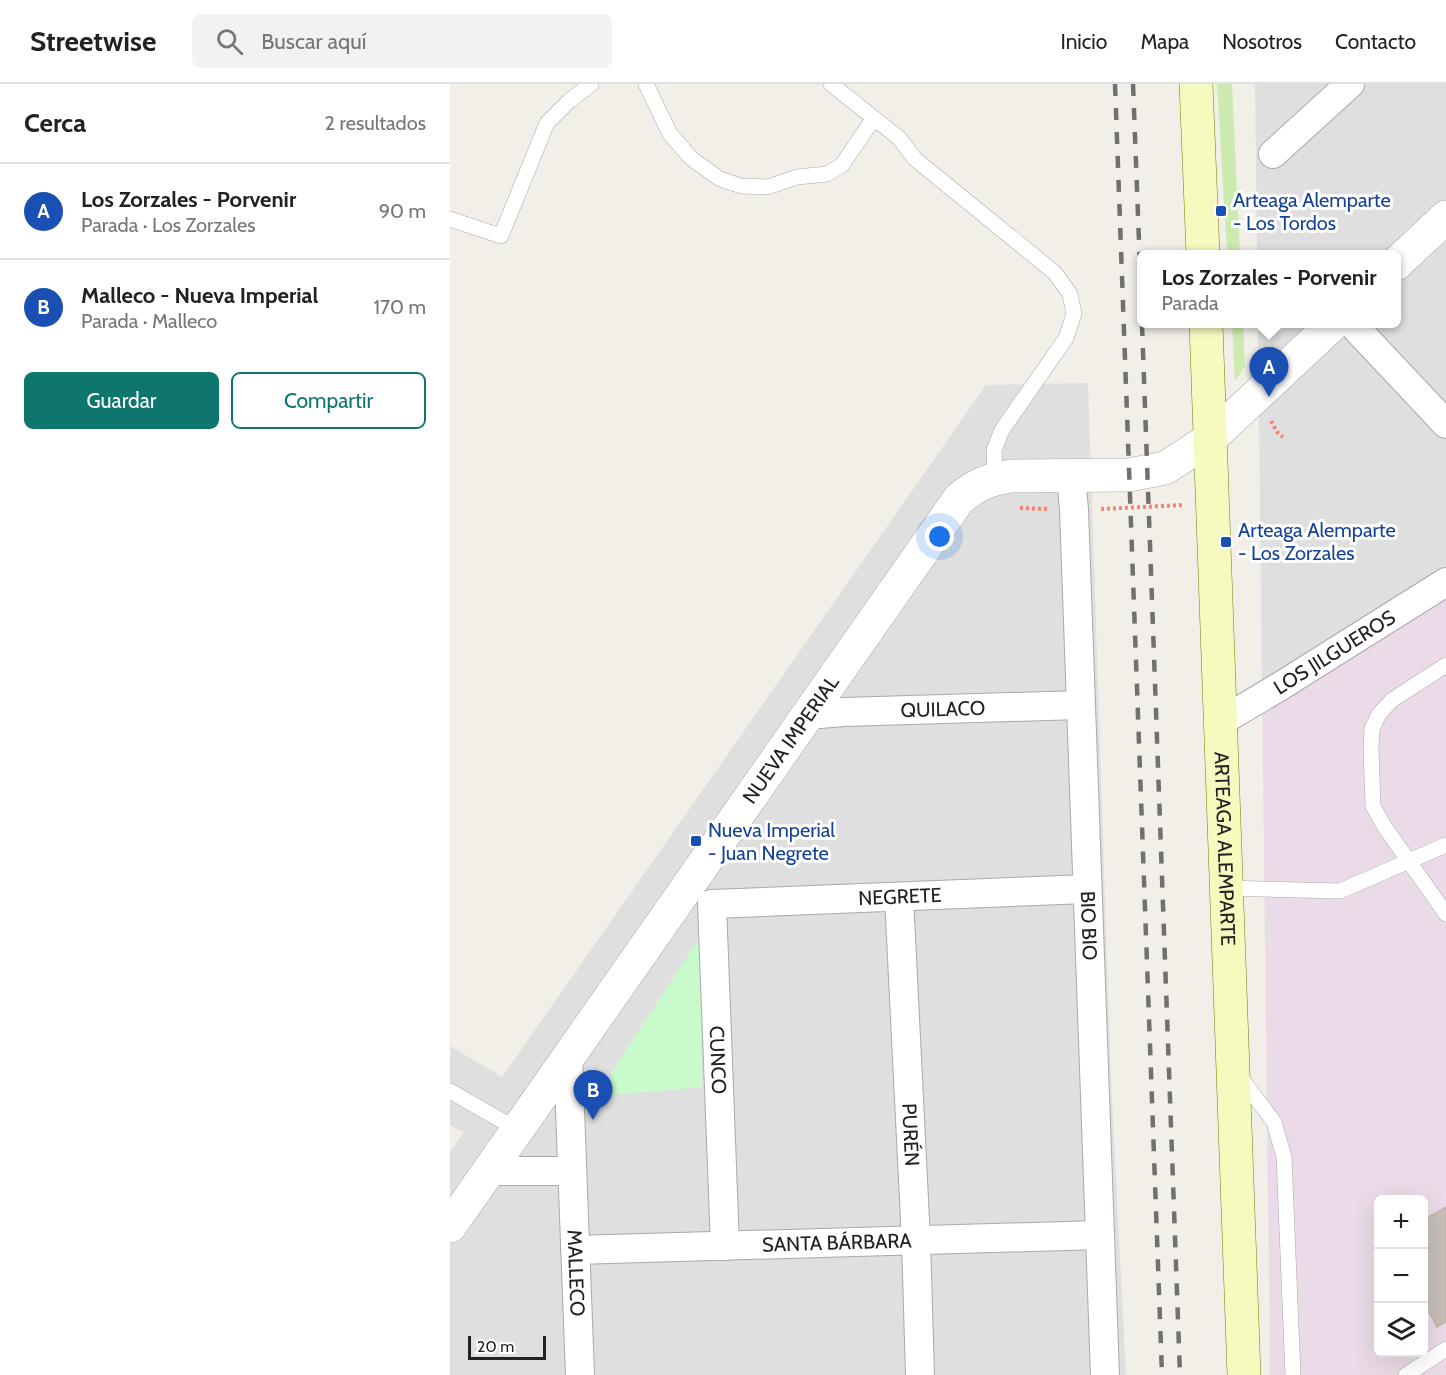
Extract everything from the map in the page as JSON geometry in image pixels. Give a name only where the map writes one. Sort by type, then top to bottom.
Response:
[{"type":"main road","points":[[1196,84],[1203,250]]},
{"type":"main road","name":"ARTEAGA ALEMPARTE","points":[[1206,328],[1244,1375]]},
{"type":"street","points":[[1273,154],[1350,84]]},
{"type":"street","points":[[1401,259],[1446,217]]},
{"type":"street","name":"NUEVA IMPERIAL","points":[[450,1226],[568,1057],[700,896],[807,715],[951,509],[969,490],[995,478],[1129,475],[1155,472],[1165,468],[1210,439],[1329,328]]},
{"type":"street","points":[[1356,328],[1446,424]]},
{"type":"street","name":"BIO BIO","points":[[1071,476],[1105,1375]]},
{"type":"street","name":"LOS JILGUEROS","points":[[1220,722],[1280,687],[1446,582]]},
{"type":"street","name":"QUILACO","points":[[807,715],[1080,705]]},
{"type":"street","name":"NEGRETE","points":[[700,896],[899,897],[1087,889]]},
{"type":"street","name":"CUNCO","points":[[700,896],[725,1246]]},
{"type":"street","name":"PURÉN","points":[[899,897],[916,1240],[920,1375]]},
{"type":"street","name":"MALLECO","points":[[568,1057],[580,1375]]},
{"type":"street","points":[[489,1171],[572,1172]]},
{"type":"street","name":"SANTA BÁRBARA","points":[[575,1250],[1100,1235]]},
{"type":"lane","points":[[450,219],[501,236],[548,123],[569,101],[591,84]]},
{"type":"lane","points":[[646,84],[670,134],[692,159],[720,179],[741,186],[768,187],[797,177],[827,174],[842,165],[874,118]]},
{"type":"lane","points":[[831,84],[899,138],[915,159],[1055,273],[1070,294],[1074,314],[1066,338],[1002,430],[994,450],[995,478]]},
{"type":"lane","points":[[1446,665],[1392,700],[1379,714],[1372,729],[1373,806],[1384,826],[1446,914]]},
{"type":"lane","points":[[1226,888],[1340,891],[1446,845]]},
{"type":"lane","points":[[1232,1067],[1274,1122],[1284,1157],[1293,1375]]},
{"type":"lane","points":[[450,1091],[518,1130]]},
{"type":"lane","points":[[1406,1375],[1446,1349]]},
{"type":"path","points":[[1017,508],[1074,510],[1187,505]]},
{"type":"shaded area","points":[[1255,84],[1446,84],[1446,582],[1262,688],[1258,328],[1401,328],[1401,250],[1257,250]]},
{"type":"shaded area","points":[[1088,383],[1111,1081],[1126,1375],[450,1375],[450,1152],[464,1132],[450,1126],[450,1046],[502,1077],[986,385]]},
{"type":"shaded area","points":[[1446,582],[1446,1375],[1270,1375],[1262,688]]},
{"type":"green space","points":[[1217,84],[1232,84],[1240,250],[1227,250]]},
{"type":"green space","points":[[1232,328],[1243,328],[1245,366],[1235,381]]},
{"type":"green space","points":[[700,937],[702,1087],[613,1095],[611,1073]]},
{"type":"building","points":[[1446,1207],[1446,1322],[1437,1327],[1428,1310],[1428,1217]]},
{"type":"railway","points":[[1115,84],[1162,1375]]},
{"type":"railway","points":[[1133,84],[1139,250]]},
{"type":"railway","points":[[1142,328],[1180,1375]]},
{"type":"place","name":"Arteaga Alemparte - Los Tordos","points":[[1221,211]]},
{"type":"place","name":"Los Zorzales - Porvenir","points":[[1269,397]]},
{"type":"place","name":"Arteaga Alemparte - Los Zorzales","points":[[1226,542]]},
{"type":"place","name":"Nueva Imperial - Juan Negrete","points":[[696,841]]},
{"type":"place","name":"Malleco - Nueva Imperial","points":[[593,1120]]}]
